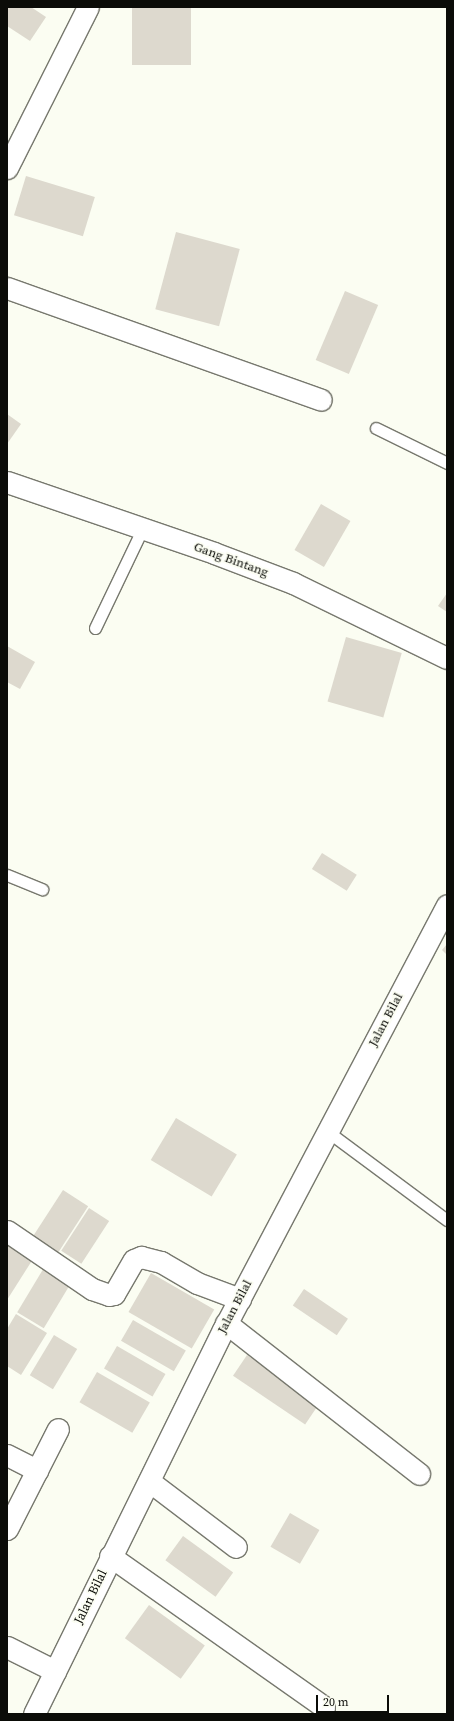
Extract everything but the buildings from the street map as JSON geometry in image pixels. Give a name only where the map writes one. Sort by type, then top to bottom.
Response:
[{"type":"street","points":[[7,168],[88,7]]},
{"type":"street","points":[[7,288],[321,400]]},
{"type":"street","name":"Gang Bintang","points":[[7,482],[142,530],[214,553],[293,583],[447,658]]},
{"type":"street","name":"Jalan Bilal","points":[[34,1714],[110,1556],[149,1481],[226,1323],[447,905]]},
{"type":"street","points":[[7,1231],[92,1289],[109,1295],[114,1294],[134,1260],[141,1257],[161,1262],[197,1283],[240,1299]]},
{"type":"street","points":[[226,1323],[419,1474]]},
{"type":"street","points":[[7,1529],[58,1429]]},
{"type":"street","points":[[7,1455],[37,1470]]},
{"type":"street","points":[[149,1481],[236,1547]]},
{"type":"street","points":[[110,1556],[324,1707]]},
{"type":"street","points":[[7,1647],[55,1671]]},
{"type":"lane","points":[[376,428],[447,463]]},
{"type":"lane","points":[[95,628],[142,530]]},
{"type":"lane","points":[[7,875],[42,889]]},
{"type":"lane","points":[[327,1131],[447,1220]]}]
